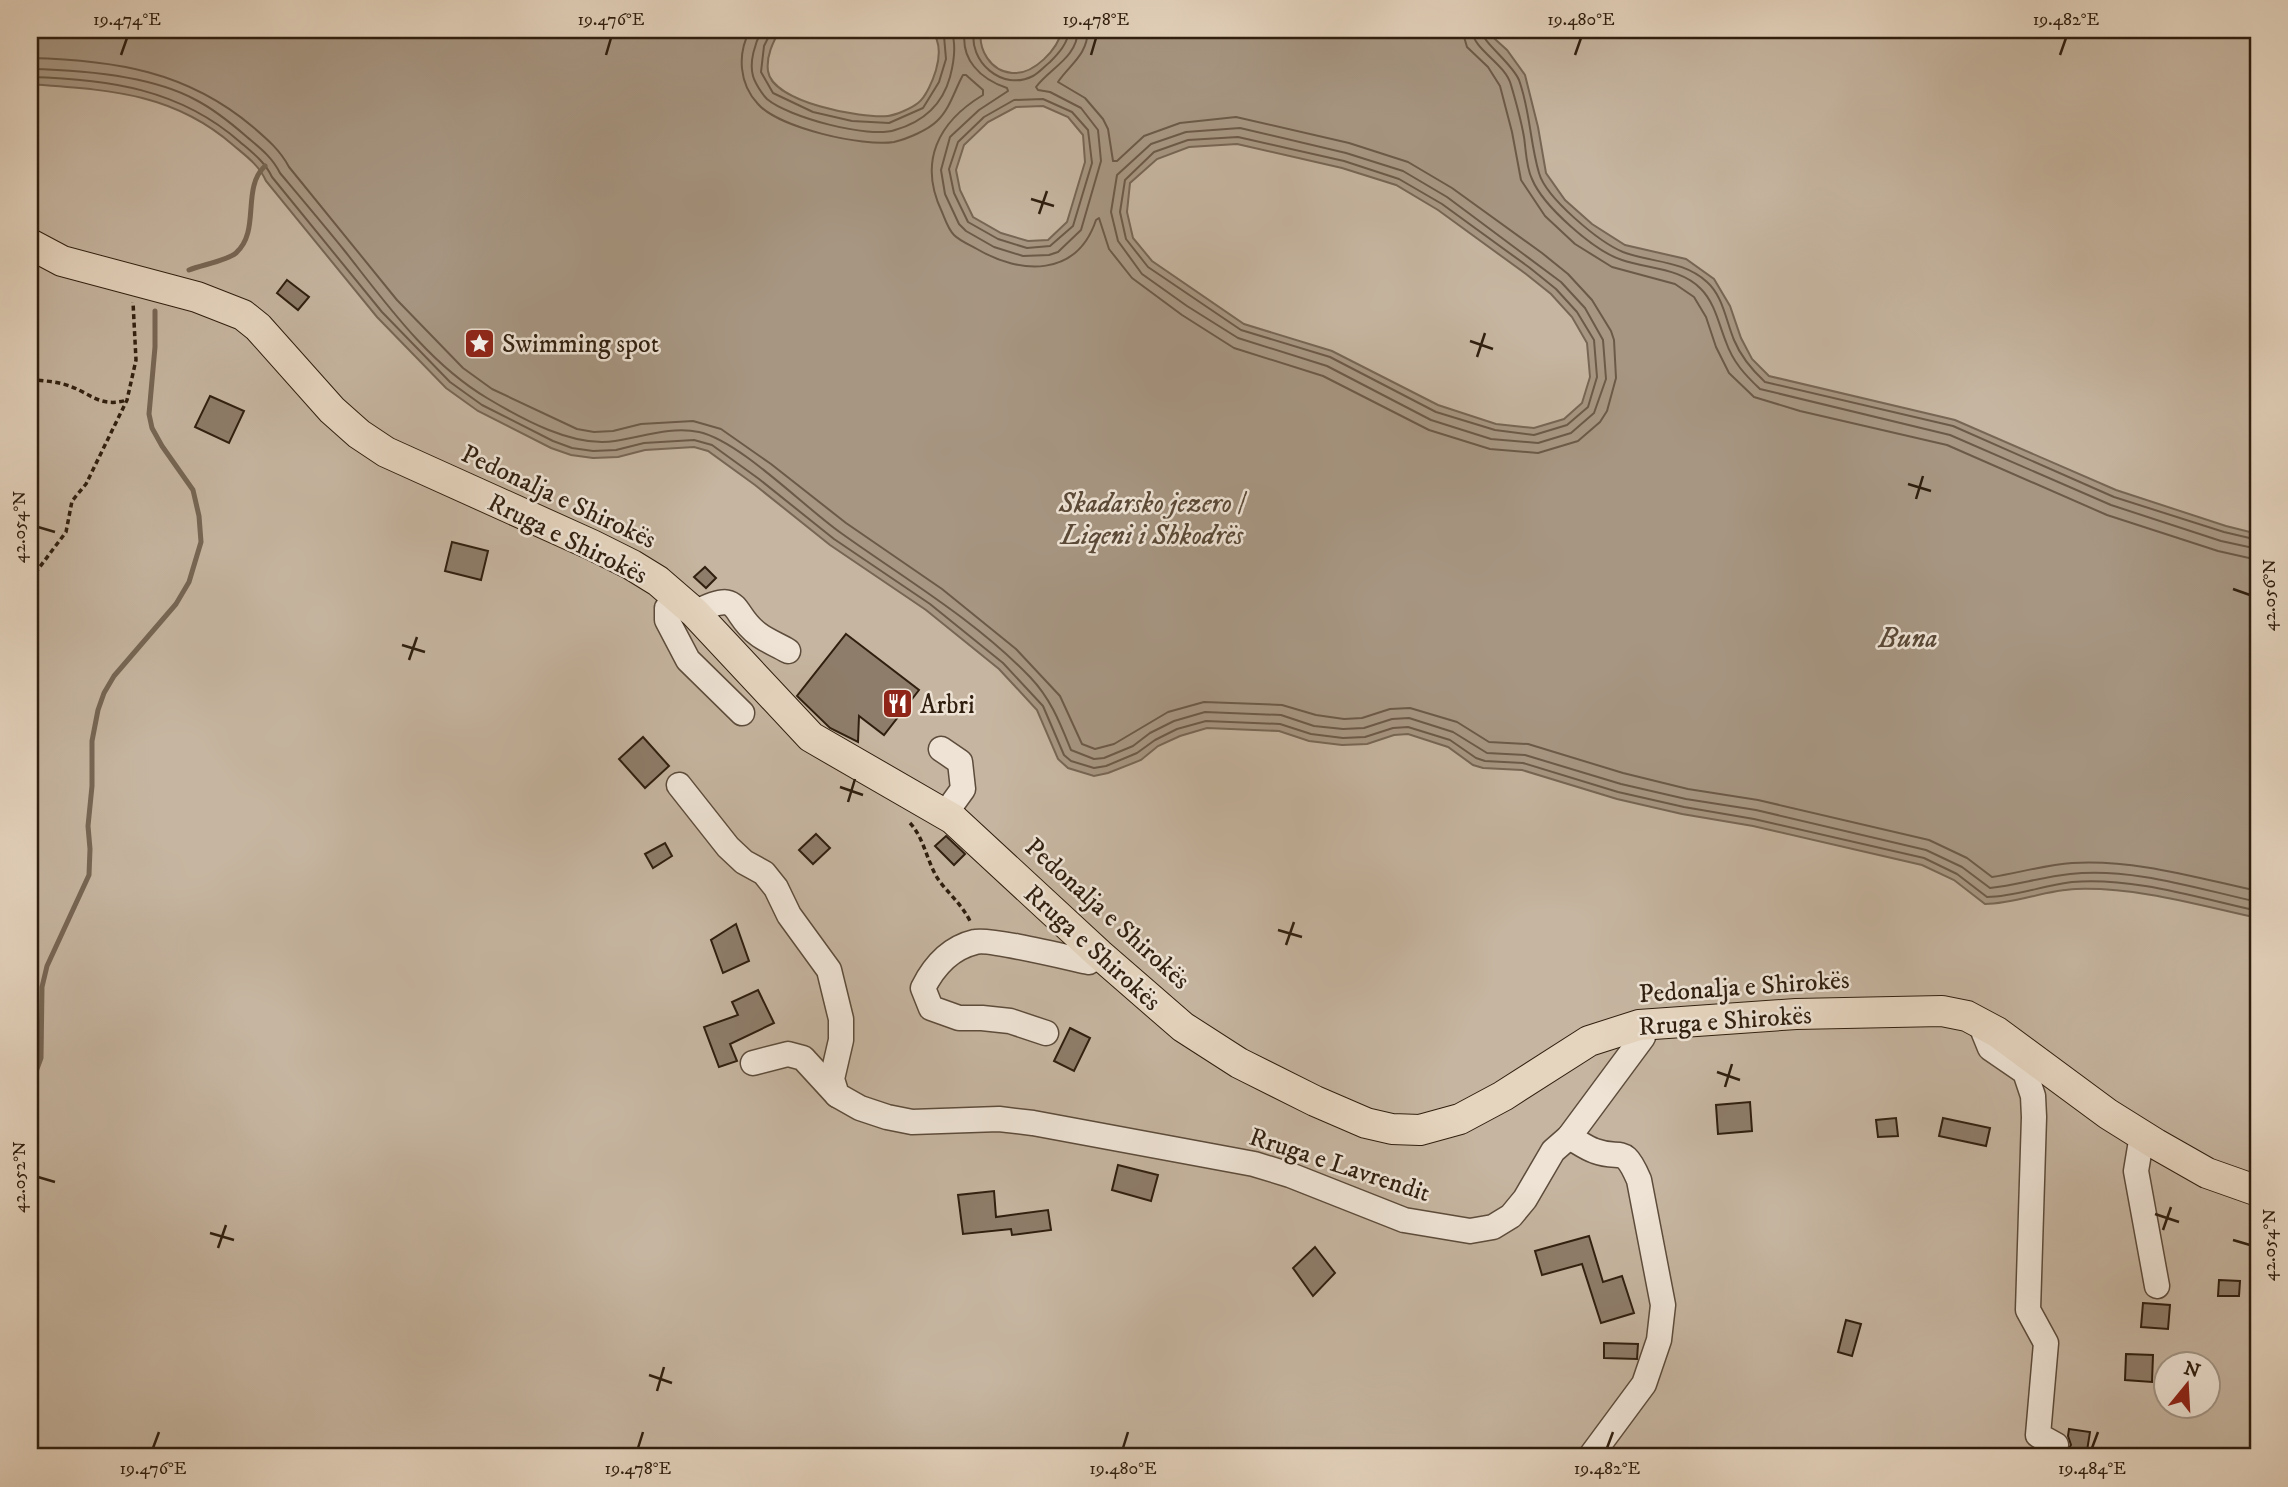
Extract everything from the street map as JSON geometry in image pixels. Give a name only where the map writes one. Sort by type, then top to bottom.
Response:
[{"type":"main road","name":"Rruga e Shirokës","points":[[30,244],[62,261],[197,297],[243,315],[258,327],[332,410],[359,434],[386,452],[632,565],[686,605],[811,737],[937,808],[1183,1027],[1211,1046],[1285,1087],[1345,1115],[1392,1129],[1420,1130],[1460,1119],[1503,1096],[1589,1041],[1642,1024],[1796,1014],[1923,1010],[1960,1014],[1979,1021],[2144,1137],[2207,1172],[2258,1191]]},
{"type":"street","points":[[742,713],[688,660],[667,621],[667,608],[708,606],[723,602],[735,605],[756,633],[788,650]]},
{"type":"street","points":[[937,808],[963,789],[960,762],[941,749]]},
{"type":"street","points":[[679,785],[728,847],[744,862],[764,873],[776,888],[789,915],[829,970],[841,1019],[841,1040],[832,1079],[837,1095]]},
{"type":"street","points":[[1046,1033],[1010,1021],[960,1018],[931,1008],[923,988],[932,970],[950,953],[977,941],[1089,962],[1098,954]]},
{"type":"street","points":[[1979,1021],[1990,1048],[2025,1072],[2033,1096],[2028,1310],[2046,1343],[2038,1436],[2056,1445]]},
{"type":"street","name":"Rruga e Lavrendit","points":[[753,1063],[788,1055],[803,1058],[837,1095],[860,1108],[887,1117],[912,1122],[999,1119],[1033,1122],[1254,1164],[1290,1175],[1404,1220],[1470,1231],[1493,1227],[1511,1216],[1525,1199],[1553,1151],[1569,1137],[1643,1037],[1642,1024]]},
{"type":"street","points":[[1569,1137],[1596,1152],[1622,1154],[1632,1164],[1639,1180],[1663,1305],[1659,1340],[1644,1384],[1590,1457]]},
{"type":"street","points":[[2144,1137],[2136,1171],[2157,1286]]},
{"type":"path","points":[[30,580],[66,532],[72,500],[86,484],[127,400],[136,360],[133,299],[137,282]]},
{"type":"path","points":[[30,379],[65,384],[112,404],[127,400]]},
{"type":"path","points":[[937,808],[906,814],[939,880],[962,904],[970,921]]},
{"type":"shaded area","points":[[30,30],[2258,30],[2258,1457],[30,1457]]},
{"type":"water","name":"Skadarsko jezero / Liqeni i Shkodrës","points":[[30,30],[780,30],[769,55],[768,71],[773,82],[785,92],[801,100],[840,111],[888,116],[915,105],[929,88],[939,54],[937,39],[931,30],[981,30],[981,44],[992,64],[1004,71],[1020,73],[1044,59],[1056,45],[1062,30],[1485,30],[1507,50],[1525,75],[1546,173],[1565,200],[1592,224],[1625,245],[1686,259],[1714,279],[1730,306],[1741,338],[1752,359],[1769,376],[1955,420],[2116,490],[2258,534],[2258,918],[2168,898],[2099,889],[2064,890],[1985,904],[1954,880],[1922,865],[1753,826],[1617,799],[1522,770],[1483,768],[1473,765],[1448,747],[1408,734],[1394,735],[1367,744],[1342,745],[1309,741],[1279,731],[1207,728],[1158,746],[1141,760],[1108,773],[1094,776],[1068,768],[1058,759],[1037,710],[999,669],[926,610],[830,545],[708,451],[694,447],[645,450],[618,457],[571,455],[551,448],[478,411],[446,388],[377,317],[266,181],[256,165],[210,127],[162,104],[138,97],[30,84]],"holes":[[[1043,106],[1068,117],[1083,135],[1085,162],[1067,222],[1048,240],[1028,241],[1001,233],[973,217],[960,190],[956,170],[964,145],[988,122],[1016,107]],[[1237,144],[1342,168],[1396,185],[1438,210],[1526,274],[1551,294],[1572,317],[1587,343],[1590,377],[1582,403],[1564,419],[1534,428],[1496,424],[1438,405],[1332,351],[1244,324],[1152,261],[1133,238],[1127,212],[1130,183],[1157,159],[1189,147]]]},
{"type":"building","points":[[287,280],[309,297],[298,310],[277,293]]},
{"type":"building","points":[[210,396],[244,411],[229,443],[195,427]]},
{"type":"building","points":[[452,542],[488,551],[481,580],[445,571]]},
{"type":"building","points":[[705,567],[716,578],[706,588],[694,577]]},
{"type":"building","points":[[846,634],[919,690],[884,735],[859,716],[858,742],[830,728],[797,696]]},
{"type":"building","points":[[643,737],[669,766],[645,788],[619,759]]},
{"type":"building","points":[[816,834],[830,848],[813,864],[799,850]]},
{"type":"building","points":[[946,836],[965,854],[954,865],[935,846]]},
{"type":"building","points":[[665,843],[672,856],[653,868],[645,854]]},
{"type":"building","points":[[736,924],[749,961],[723,973],[711,940]]},
{"type":"building","points":[[758,990],[774,1023],[730,1044],[737,1061],[719,1067],[704,1027],[738,1015],[732,1002]]},
{"type":"building","points":[[1070,1028],[1090,1038],[1074,1071],[1054,1061]]},
{"type":"building","points":[[1750,1102],[1752,1131],[1718,1134],[1716,1105]]},
{"type":"building","points":[[1896,1118],[1898,1136],[1878,1137],[1876,1120]]},
{"type":"building","points":[[1943,1118],[1990,1128],[1986,1146],[1939,1136]]},
{"type":"building","points":[[1118,1165],[1158,1175],[1151,1201],[1112,1190]]},
{"type":"building","points":[[994,1191],[996,1217],[1048,1210],[1051,1230],[1012,1235],[1011,1229],[963,1234],[958,1195]]},
{"type":"building","points":[[1589,1236],[1603,1282],[1622,1276],[1634,1313],[1601,1323],[1582,1264],[1542,1275],[1535,1251]]},
{"type":"building","points":[[1315,1247],[1335,1273],[1313,1296],[1293,1268]]},
{"type":"building","points":[[2219,1280],[2240,1281],[2239,1296],[2218,1296]]},
{"type":"building","points":[[2143,1303],[2170,1305],[2168,1329],[2141,1327]]},
{"type":"building","points":[[1846,1320],[1861,1324],[1852,1356],[1838,1352]]},
{"type":"building","points":[[1604,1343],[1638,1344],[1637,1359],[1604,1358]]},
{"type":"building","points":[[2126,1354],[2152,1355],[2152,1382],[2125,1380]]},
{"type":"building","points":[[2069,1429],[2090,1432],[2086,1457],[2064,1457],[2071,1445]]},
{"type":"waterway","points":[[189,270],[232,256],[243,244],[248,233],[254,186],[265,166]]},
{"type":"waterway","points":[[30,1088],[41,1058],[42,987],[47,966],[89,875],[92,741],[98,710],[114,676],[176,604],[189,582],[201,542],[193,490],[162,446],[152,428],[149,414],[155,311]]},
{"type":"place","name":"Swimming spot","points":[[479,343]]},
{"type":"place","name":"Arbri","points":[[897,704]]},
{"type":"water label","name":"Buna","points":[[1908,637]]}]
